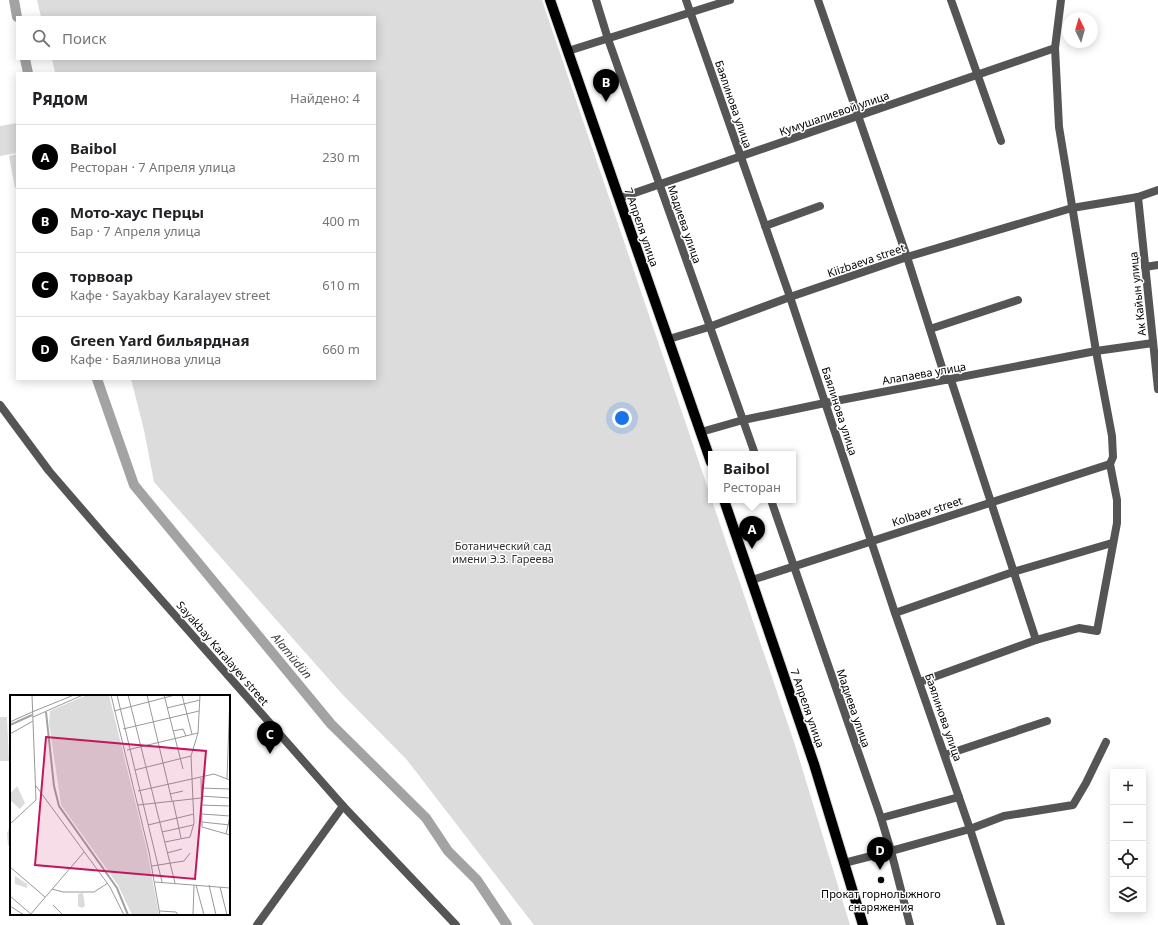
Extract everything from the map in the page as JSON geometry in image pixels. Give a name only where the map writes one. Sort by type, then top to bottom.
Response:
[{"type":"main road","name":"7 Апреля улица","points":[[550,0],[708,453]]},
{"type":"main road","name":"7 Апреля улица","points":[[725,503],[814,764],[863,925]]},
{"type":"street","name":"Мадиева улица","points":[[596,0],[608,39],[754,451]]},
{"type":"street","name":"Баялинова улица","points":[[686,0],[790,297],[1001,925]]},
{"type":"street","points":[[568,51],[730,0]]},
{"type":"street","points":[[818,0],[859,116],[930,329],[991,502],[1036,640]]},
{"type":"street","points":[[951,0],[1002,141]]},
{"type":"street","points":[[920,682],[1036,640],[1079,628],[1097,631],[1112,543],[1117,524],[1116,500],[1110,464],[1113,457],[1112,436],[1096,352],[1059,127],[1055,48],[1061,0]]},
{"type":"street","name":"Кумушалиевой улица","points":[[620,198],[1055,48]]},
{"type":"street","name":"Kiizbaeva street","points":[[669,339],[710,327],[790,297],[907,257],[1072,208],[1138,197],[1158,190]]},
{"type":"street","name":"Ак Кайын улица","points":[[1138,197],[1145,267],[1155,330],[1153,343],[1158,389]]},
{"type":"street","points":[[765,226],[820,206]]},
{"type":"street","points":[[1145,267],[1158,265]]},
{"type":"street","points":[[930,329],[1018,300]]},
{"type":"street","name":"Алапаева улица","points":[[701,432],[743,420],[825,403],[1096,352],[1153,343]]},
{"type":"street","name":"Sayakbay Karalayev street","points":[[0,405],[49,471],[83,510],[343,806],[456,925]]},
{"type":"street","name":"Kolbaev street","points":[[752,580],[871,540],[1110,464]]},
{"type":"street","name":"Мадиева улица","points":[[772,503],[881,818],[910,925]]},
{"type":"street","points":[[895,613],[1013,572],[1112,543]]},
{"type":"street","points":[[945,755],[1047,720]]},
{"type":"street","points":[[844,863],[970,829],[1004,816],[1073,805],[1086,783],[1106,742]]},
{"type":"street","points":[[881,818],[959,797]]},
{"type":"street","points":[[257,925],[343,806]]},
{"type":"green space","name":"Ботанический сад имени Э.З. Гареева","points":[[37,0],[542,0],[708,489],[708,503],[713,503],[795,745],[850,925],[534,925],[407,760],[342,694],[154,482],[144,430],[131,380],[376,380],[376,72],[55,72],[52,60],[376,60],[376,16],[41,16]]},
{"type":"green space","points":[[16,123],[16,153],[0,156],[0,126]]},
{"type":"green space","points":[[16,154],[15,188],[9,156]]},
{"type":"green space","points":[[0,717],[7,717],[9,761],[0,761]]},
{"type":"green space","points":[[10,826],[10,846],[8,845],[7,833]]},
{"type":"waterway","name":"Alamüdün","points":[[14,0],[17,16]]},
{"type":"waterway","name":"Alamüdün","points":[[25,60],[28,72]]},
{"type":"waterway","name":"Alamüdün","points":[[97,380],[134,485],[331,724],[426,818],[448,851],[477,880],[507,925]]},
{"type":"place","name":"Мото-хаус Перцы","points":[[606,102]]},
{"type":"place","name":"Baibol","points":[[752,549]]},
{"type":"place","name":"торвоар","points":[[270,754]]},
{"type":"place","name":"Green Yard бильярдная","points":[[880,870]]},
{"type":"place","name":"Прокат горнолыжного снаряжения","points":[[881,880]]}]
